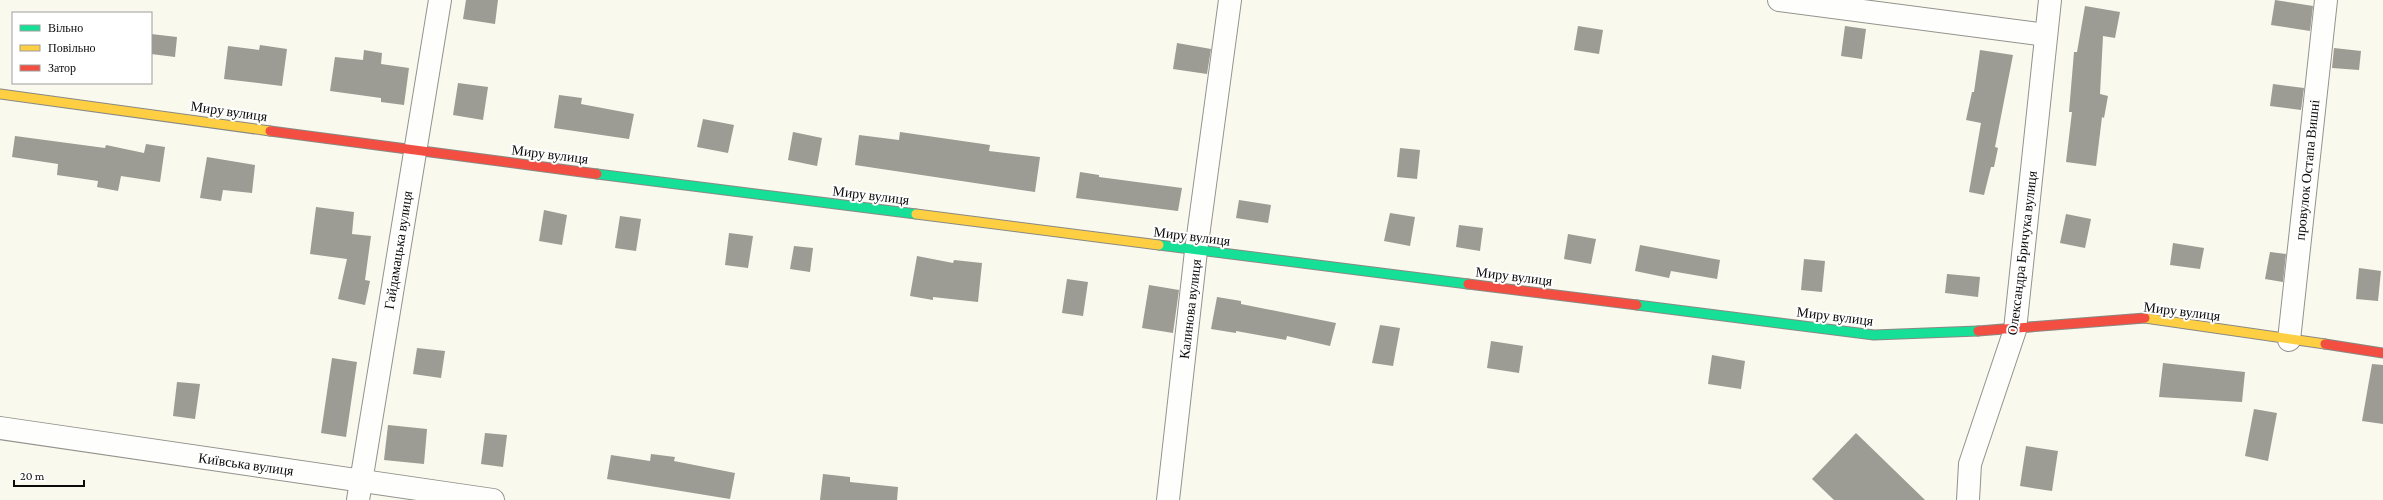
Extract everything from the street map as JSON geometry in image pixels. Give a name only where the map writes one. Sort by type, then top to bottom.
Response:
[{"type":"main road","name":"Миру вулиця","points":[[0,94],[415,151],[1874,336],[2014,330],[2145,318],[2383,353]]},
{"type":"street","name":"Гайдамацька вулиця","points":[[359,491],[440,0]]},
{"type":"street","name":"Калинова вулиця","points":[[1168,500],[1196,251],[1230,0]]},
{"type":"street","points":[[1779,0],[2046,35]]},
{"type":"street","name":"Олександра Бричука вулиця","points":[[1968,500],[1970,464],[2014,330],[2050,0]]},
{"type":"street","name":"провулок Остапа Вишні","points":[[2289,340],[2326,0]]},
{"type":"street","name":"Київська вулиця","points":[[0,428],[359,491],[493,500]]},
{"type":"building","points":[[466,0],[498,0],[495,24],[463,19]]},
{"type":"building","points":[[2275,0],[2313,6],[2310,31],[2271,25]]},
{"type":"building","points":[[2085,6],[2120,12],[2115,38],[2103,36],[2100,94],[2108,96],[2104,118],[2102,117],[2096,166],[2066,162],[2072,112],[2069,112],[2074,52],[2077,52]]},
{"type":"building","points":[[1578,26],[1603,30],[1599,54],[1574,50]]},
{"type":"building","points":[[1845,26],[1866,29],[1862,59],[1841,56]]},
{"type":"building","points":[[152,34],[177,37],[175,57],[152,54]]},
{"type":"building","points":[[1177,43],[1211,49],[1207,74],[1173,69]]},
{"type":"building","points":[[260,45],[287,49],[282,86],[224,79],[228,46],[259,50]]},
{"type":"building","points":[[2334,48],[2361,51],[2359,70],[2332,68]]},
{"type":"building","points":[[364,50],[382,53],[381,64],[409,68],[404,105],[381,102],[381,98],[330,91],[335,57],[363,60]]},
{"type":"building","points":[[1980,50],[2013,55],[1995,147],[1998,148],[1994,167],[1991,167],[1984,195],[1969,192],[1981,123],[1966,120],[1972,92],[1974,92]]},
{"type":"building","points":[[458,83],[488,87],[483,120],[453,115]]},
{"type":"building","points":[[2273,84],[2304,88],[2301,110],[2270,106]]},
{"type":"building","points":[[559,95],[582,98],[581,104],[634,114],[629,139],[554,128]]},
{"type":"building","points":[[703,119],[734,125],[728,153],[697,147]]},
{"type":"building","points":[[793,132],[822,138],[817,166],[788,160]]},
{"type":"building","points":[[900,132],[990,145],[989,151],[1040,157],[1035,192],[855,165],[859,135],[899,140]]},
{"type":"building","points":[[15,136],[105,148],[106,145],[144,153],[146,144],[165,147],[160,182],[121,176],[118,191],[97,187],[98,181],[57,175],[58,164],[12,157]]},
{"type":"building","points":[[1400,148],[1420,150],[1417,179],[1397,177]]},
{"type":"building","points":[[207,157],[255,165],[252,193],[223,190],[221,201],[200,198]]},
{"type":"building","points":[[1080,172],[1099,175],[1099,177],[1182,188],[1178,211],[1076,198]]},
{"type":"building","points":[[1239,200],[1271,205],[1268,223],[1236,218]]},
{"type":"building","points":[[316,207],[354,212],[352,234],[371,236],[365,280],[370,281],[365,305],[338,299],[347,259],[310,254]]},
{"type":"building","points":[[544,210],[567,215],[562,245],[539,241]]},
{"type":"building","points":[[1390,213],[1415,217],[1410,246],[1384,241]]},
{"type":"building","points":[[2066,214],[2091,219],[2085,248],[2060,243]]},
{"type":"building","points":[[620,216],[641,219],[636,251],[615,248]]},
{"type":"building","points":[[1459,225],[1483,228],[1480,251],[1456,247]]},
{"type":"building","points":[[729,233],[753,236],[748,268],[725,265]]},
{"type":"building","points":[[1568,234],[1596,239],[1591,264],[1564,259]]},
{"type":"building","points":[[2173,243],[2204,248],[2200,269],[2170,265]]},
{"type":"building","points":[[1640,245],[1720,260],[1717,279],[1671,271],[1669,278],[1635,271]]},
{"type":"building","points":[[794,246],[813,248],[810,272],[790,269]]},
{"type":"building","points":[[2270,252],[2286,254],[2283,282],[2265,279]]},
{"type":"building","points":[[917,256],[953,263],[954,260],[982,263],[978,302],[933,297],[933,300],[910,296]]},
{"type":"building","points":[[1804,259],[1825,261],[1822,292],[1801,290]]},
{"type":"building","points":[[2359,268],[2381,271],[2378,301],[2356,299]]},
{"type":"building","points":[[1947,274],[1980,277],[1978,297],[1945,293]]},
{"type":"building","points":[[1067,279],[1088,282],[1083,316],[1062,313]]},
{"type":"building","points":[[1149,285],[1179,290],[1173,333],[1142,328]]},
{"type":"building","points":[[1217,297],[1241,301],[1241,304],[1336,323],[1330,346],[1287,336],[1286,340],[1236,331],[1236,333],[1211,329]]},
{"type":"building","points":[[1380,325],[1400,328],[1393,366],[1372,363]]},
{"type":"building","points":[[1491,341],[1523,346],[1519,373],[1487,368]]},
{"type":"building","points":[[417,348],[445,351],[441,378],[413,374]]},
{"type":"building","points":[[1712,355],[1745,361],[1741,389],[1708,384]]},
{"type":"building","points":[[332,358],[357,362],[346,437],[321,433]]},
{"type":"building","points":[[2163,363],[2245,372],[2242,402],[2159,397]]},
{"type":"building","points":[[2372,364],[2383,365],[2383,424],[2362,421]]},
{"type":"building","points":[[177,382],[200,384],[195,419],[173,416]]},
{"type":"building","points":[[2254,409],[2277,413],[2268,461],[2245,456]]},
{"type":"building","points":[[388,425],[427,429],[424,464],[384,460]]},
{"type":"building","points":[[485,433],[507,435],[503,467],[481,464]]},
{"type":"building","points":[[1856,433],[1925,500],[1834,500],[1812,479]]},
{"type":"building","points":[[2026,446],[2058,451],[2052,491],[2020,486]]},
{"type":"building","points":[[651,454],[675,457],[674,461],[735,473],[730,499],[607,479],[611,455],[650,461]]},
{"type":"building","points":[[823,474],[850,477],[850,482],[898,487],[897,500],[820,500]]},
{"type":"traffic: fast","points":[[597,174],[916,214]]},
{"type":"traffic: fast","points":[[1159,245],[1468,284]]},
{"type":"traffic: fast","points":[[1637,305],[1874,335],[1978,331]]},
{"type":"traffic: slow","points":[[0,94],[270,131]]},
{"type":"traffic: slow","points":[[916,214],[1159,245]]},
{"type":"traffic: slow","points":[[2145,318],[2325,344]]},
{"type":"traffic: jam","points":[[270,131],[597,174]]},
{"type":"traffic: jam","points":[[1468,284],[1637,305]]},
{"type":"traffic: jam","points":[[1978,331],[2145,318]]},
{"type":"traffic: jam","points":[[2325,344],[2383,353]]}]
